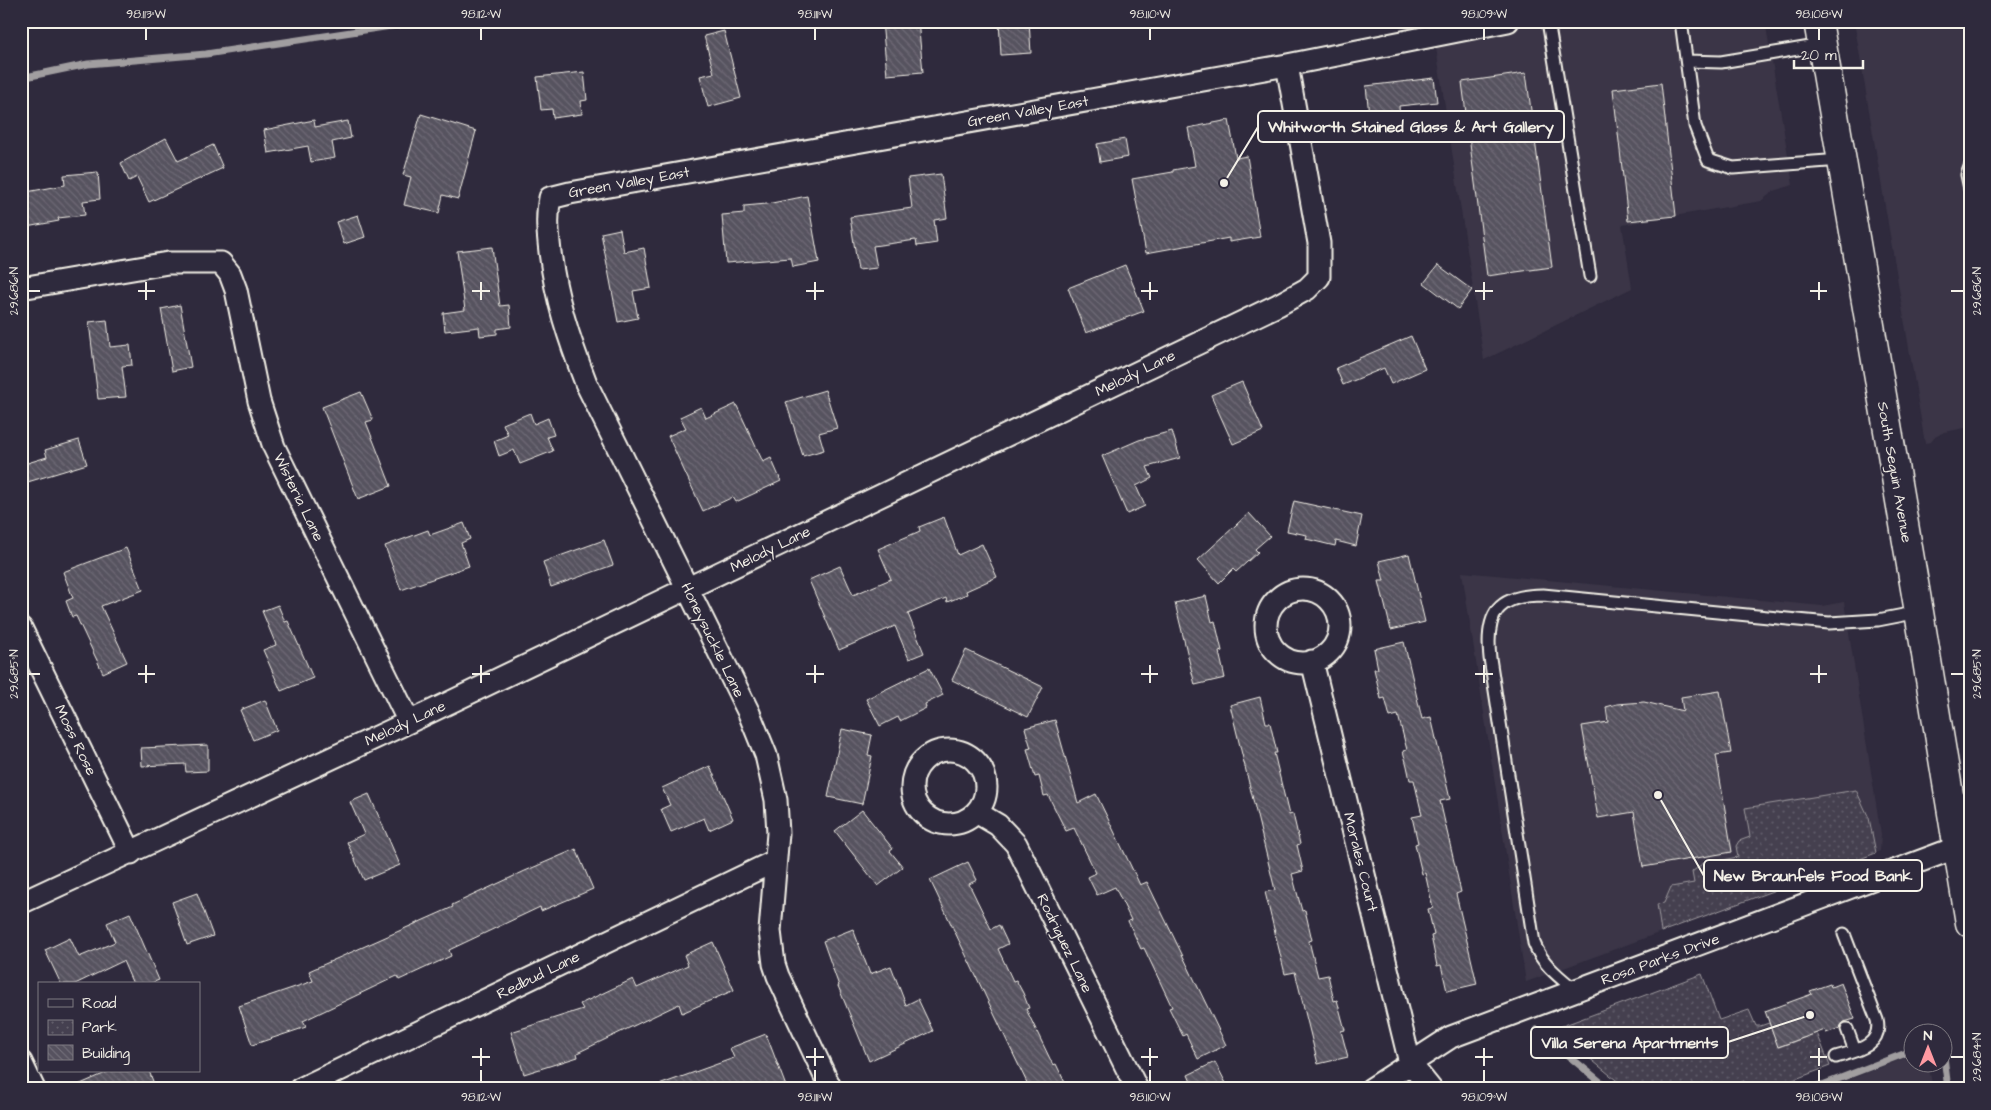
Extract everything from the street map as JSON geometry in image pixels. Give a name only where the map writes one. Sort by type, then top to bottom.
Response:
[{"type":"main road","name":"South Seguin Avenue","points":[[1820,33],[1970,923]]},
{"type":"street","name":"Green Valley East","points":[[549,200],[550,198],[570,192],[1287,65],[1508,21]]},
{"type":"street","name":"Melody Lane","points":[[21,902],[409,722],[1290,299],[1307,289],[1319,277],[1319,244],[1287,65]]},
{"type":"street","name":"Honeysuckle Lane","points":[[549,200],[547,220],[557,298],[586,383],[749,713],[766,755],[776,800],[778,833],[770,931],[774,964],[832,1089]]},
{"type":"street","name":"Wisteria Lane","points":[[21,288],[168,263],[220,263],[230,274],[236,290],[259,401],[274,447],[409,722]]},
{"type":"street","name":"Moss Rose","points":[[21,628],[131,852]]},
{"type":"street","name":"Morales Court","points":[[1312,661],[1410,1063]]},
{"type":"street","name":"Rodriguez Lane","points":[[976,812],[998,825],[1016,844],[1137,1089]]},
{"type":"street","name":"Rosa Parks Drive","points":[[1371,1089],[1451,1037],[1958,847]]},
{"type":"street","name":"Redbud Lane","points":[[300,1089],[775,861]]},
{"type":"street","points":[[21,1062],[34,1089]]},
{"type":"street","points":[[1410,1063],[1431,1089]]},
{"type":"lane","points":[[1548,21],[1590,276]]},
{"type":"lane","points":[[1681,21],[1695,126],[1708,160],[1733,168],[1841,160]]},
{"type":"lane","points":[[1686,61],[1721,62],[1820,33]]},
{"type":"lane","points":[[1970,167],[1967,174],[1970,189]]},
{"type":"lane","points":[[1576,990],[1544,962],[1534,942],[1490,658],[1489,630],[1496,610],[1515,598],[1543,596],[1829,623],[1878,620],[1919,612]]},
{"type":"lane","points":[[1836,1057],[1874,1041],[1877,1036],[1878,1025],[1844,934]]},
{"type":"lane","points":[[1847,1029],[1855,1050]]},
{"type":"shaded area","points":[[1432,21],[1765,21],[1793,185],[1774,191],[1761,201],[1622,225],[1632,288],[1484,360]]},
{"type":"shaded area","points":[[1854,21],[1970,21],[1970,427],[1944,432],[1935,437],[1931,442],[1925,443]]},
{"type":"shaded area","points":[[1462,572],[1822,606],[1844,602],[1881,835],[1880,851],[1526,982]]},
{"type":"shaded area","points":[[1904,1058],[1904,1072],[1930,1072],[1933,1089],[1825,1089]]},
{"type":"green space","points":[[1856,790],[1869,818],[1876,853],[1661,932],[1657,904],[1664,903],[1671,887],[1694,883],[1692,872],[1702,864],[1738,857],[1736,846],[1739,841],[1750,837],[1745,808]]},
{"type":"green space","points":[[1702,974],[1719,1020],[1749,1010],[1756,1026],[1769,1023],[1779,1047],[1817,1033],[1830,1066],[1769,1089],[1747,1089],[1744,1081],[1722,1089],[1627,1089],[1554,1029]]},
{"type":"building","points":[[882,21],[918,21],[923,72],[887,75]]},
{"type":"building","points":[[999,21],[1029,21],[1031,53],[1001,55]]},
{"type":"building","points":[[724,31],[741,98],[708,107],[700,76],[714,73],[704,36]]},
{"type":"building","points":[[584,72],[587,100],[581,101],[582,114],[553,118],[552,109],[541,110],[537,77]]},
{"type":"building","points":[[1526,73],[1552,267],[1487,276],[1462,82]]},
{"type":"building","points":[[1434,78],[1437,102],[1399,106],[1400,120],[1370,124],[1366,86]]},
{"type":"building","points":[[1661,83],[1676,216],[1628,221],[1613,89]]},
{"type":"building","points":[[421,114],[476,131],[458,199],[443,195],[439,213],[404,205],[411,177],[403,175]]},
{"type":"building","points":[[314,120],[315,127],[348,121],[351,138],[332,142],[335,158],[311,162],[308,146],[268,153],[264,130]]},
{"type":"building","points":[[1229,120],[1236,158],[1247,156],[1260,237],[1229,242],[1229,238],[1146,253],[1132,179],[1195,166],[1188,128]]},
{"type":"building","points":[[166,138],[178,161],[213,145],[223,168],[149,202],[137,177],[129,181],[121,163]]},
{"type":"building","points":[[1125,139],[1128,157],[1100,162],[1097,144]]},
{"type":"building","points":[[98,172],[100,199],[83,201],[85,215],[58,218],[59,221],[21,228],[21,193],[65,185],[64,175]]},
{"type":"building","points":[[941,174],[947,218],[934,220],[937,243],[917,246],[916,240],[873,246],[877,268],[858,270],[850,217],[912,208],[908,178]]},
{"type":"building","points":[[807,196],[819,262],[793,267],[791,258],[726,263],[722,215],[744,213],[744,206],[767,204]]},
{"type":"building","points":[[358,215],[365,237],[344,244],[336,222]]},
{"type":"building","points":[[620,229],[624,252],[644,248],[651,288],[633,291],[638,318],[618,322],[601,233]]},
{"type":"building","points":[[492,247],[500,306],[509,305],[511,327],[497,329],[497,334],[480,336],[479,327],[445,331],[443,313],[465,310],[457,251]]},
{"type":"building","points":[[1125,265],[1144,311],[1086,333],[1068,288]]},
{"type":"building","points":[[1438,265],[1472,290],[1458,309],[1424,283]]},
{"type":"building","points":[[180,305],[191,367],[172,371],[161,309]]},
{"type":"building","points":[[107,320],[110,347],[130,345],[132,365],[122,366],[126,397],[98,399],[89,322]]},
{"type":"building","points":[[1411,336],[1425,369],[1391,384],[1384,368],[1343,385],[1336,368]]},
{"type":"building","points":[[1242,382],[1263,431],[1233,444],[1211,395]]},
{"type":"building","points":[[825,390],[837,428],[819,433],[824,450],[803,456],[786,402]]},
{"type":"building","points":[[361,392],[373,420],[366,422],[391,486],[358,499],[322,407]]},
{"type":"building","points":[[736,404],[763,462],[771,458],[781,481],[736,502],[733,497],[703,511],[668,436],[686,428],[680,417],[701,407],[706,418]]},
{"type":"building","points":[[530,413],[534,424],[548,418],[554,435],[547,437],[553,451],[520,464],[514,450],[499,456],[494,441],[508,435],[503,424]]},
{"type":"building","points":[[1172,431],[1180,458],[1147,467],[1152,478],[1136,486],[1145,506],[1127,514],[1102,456],[1139,440]]},
{"type":"building","points":[[79,440],[87,464],[21,484],[21,465],[47,457],[45,450]]},
{"type":"building","points":[[1294,501],[1362,516],[1356,546],[1336,541],[1335,546],[1306,539],[1307,535],[1287,531]]},
{"type":"building","points":[[1249,513],[1270,536],[1255,549],[1258,552],[1236,572],[1233,569],[1219,583],[1198,560]]},
{"type":"building","points":[[944,517],[958,555],[982,544],[997,577],[966,591],[967,594],[947,602],[946,598],[908,614],[924,653],[909,659],[895,626],[839,650],[809,580],[840,566],[853,595],[891,579],[878,549],[920,531],[919,527]]},
{"type":"building","points":[[464,523],[470,539],[461,543],[469,566],[401,590],[385,546],[428,530],[430,535]]},
{"type":"building","points":[[604,540],[613,565],[551,587],[543,562]]},
{"type":"building","points":[[126,548],[143,590],[101,606],[127,662],[103,673],[76,616],[72,617],[66,601],[73,598],[63,572]]},
{"type":"building","points":[[1409,554],[1425,622],[1391,630],[1379,581],[1384,581],[1379,561]]},
{"type":"building","points":[[1206,596],[1212,622],[1215,621],[1222,651],[1219,652],[1225,678],[1195,685],[1175,603]]},
{"type":"building","points":[[278,605],[285,622],[288,621],[313,678],[281,691],[263,650],[276,645],[262,611]]},
{"type":"building","points":[[1404,642],[1422,719],[1431,717],[1450,799],[1440,801],[1461,892],[1456,894],[1477,984],[1447,991],[1441,965],[1437,966],[1431,936],[1434,935],[1428,909],[1433,908],[1425,873],[1422,874],[1415,844],[1418,843],[1412,817],[1422,815],[1414,780],[1410,780],[1403,751],[1407,750],[1398,715],[1390,717],[1385,698],[1381,699],[1374,669],[1378,669],[1374,649]]},
{"type":"building","points":[[966,650],[1043,687],[1028,717],[952,680]]},
{"type":"building","points":[[929,668],[943,695],[925,704],[926,708],[900,721],[898,717],[880,726],[866,699]]},
{"type":"building","points":[[1720,691],[1731,753],[1716,755],[1732,852],[1643,867],[1634,812],[1598,818],[1582,726],[1608,722],[1606,707],[1617,704],[1644,702],[1683,711],[1681,697]]},
{"type":"building","points":[[1260,697],[1266,723],[1270,723],[1277,753],[1274,753],[1289,815],[1293,814],[1300,844],[1297,845],[1303,871],[1292,874],[1302,911],[1305,910],[1312,940],[1309,941],[1318,977],[1328,975],[1334,1001],[1337,1000],[1345,1030],[1341,1031],[1348,1057],[1318,1064],[1295,972],[1285,974],[1265,892],[1275,890],[1230,705]]},
{"type":"building","points":[[265,700],[277,730],[253,740],[240,710]]},
{"type":"building","points":[[1055,720],[1078,803],[1096,794],[1140,885],[1147,882],[1226,1045],[1198,1059],[1186,1034],[1183,1036],[1169,1008],[1172,1007],[1144,948],[1141,949],[1128,921],[1131,920],[1115,887],[1097,895],[1088,877],[1096,873],[1074,828],[1066,831],[1048,795],[1044,796],[1039,776],[1035,777],[1027,749],[1031,748],[1025,728]]},
{"type":"building","points":[[842,729],[872,735],[868,755],[872,756],[862,804],[828,797]]},
{"type":"building","points":[[208,745],[208,771],[186,772],[185,764],[142,766],[141,748]]},
{"type":"building","points":[[710,766],[733,819],[709,830],[704,818],[671,832],[661,809],[670,805],[662,788]]},
{"type":"building","points":[[369,794],[400,865],[364,880],[347,842],[364,834],[350,802]]},
{"type":"building","points":[[862,810],[893,849],[890,851],[903,867],[878,886],[835,831]]},
{"type":"building","points":[[576,849],[593,889],[541,911],[540,907],[449,950],[451,956],[399,980],[397,976],[303,1021],[306,1027],[252,1045],[239,1006],[313,981],[309,971],[453,907],[452,905]]},
{"type":"building","points":[[968,862],[977,880],[969,884],[991,929],[999,925],[1008,944],[998,949],[1013,981],[1016,980],[1023,993],[1029,1008],[1026,1009],[1053,1065],[1056,1064],[1068,1089],[1030,1089],[930,880]]},
{"type":"building","points":[[197,893],[213,936],[187,945],[172,902]]},
{"type":"building","points":[[130,913],[159,980],[154,982],[132,982],[123,961],[79,982],[60,982],[45,950],[70,938],[79,957],[115,942],[107,923]]},
{"type":"building","points":[[853,929],[870,974],[891,966],[906,1005],[918,999],[933,1031],[869,1061],[838,986],[823,941]]},
{"type":"building","points":[[713,942],[734,990],[682,1013],[679,1004],[577,1053],[578,1057],[524,1074],[511,1032],[583,1009],[580,1004],[633,979],[637,988],[688,965],[684,955]]},
{"type":"building","points":[[1841,983],[1855,1019],[1844,1022],[1840,1028],[1826,1033],[1825,1030],[1778,1047],[1765,1011],[1812,994],[1810,991],[1830,984],[1831,987]]},
{"type":"building","points":[[766,1034],[787,1089],[657,1089],[656,1086],[734,1058],[730,1048]]},
{"type":"building","points":[[1215,1062],[1229,1089],[1194,1089],[1188,1075]]},
{"type":"building","points":[[108,1072],[149,1072],[156,1089],[69,1089]]},
{"type":"waterway","points":[[21,78],[88,64],[206,54],[424,21]]},
{"type":"waterway","points":[[1537,1030],[1609,1089]]},
{"type":"waterway","points":[[1812,1089],[1904,1054]]},
{"type":"waterway","points":[[1946,1072],[1948,1089]]},
{"type":"place","name":"Whitworth Stained Glass & Art Gallery","points":[[1224,183]]},
{"type":"place","name":"New Braunfels Food Bank","points":[[1658,795]]},
{"type":"place","name":"Villa Serena Apartments","points":[[1810,1015]]}]
